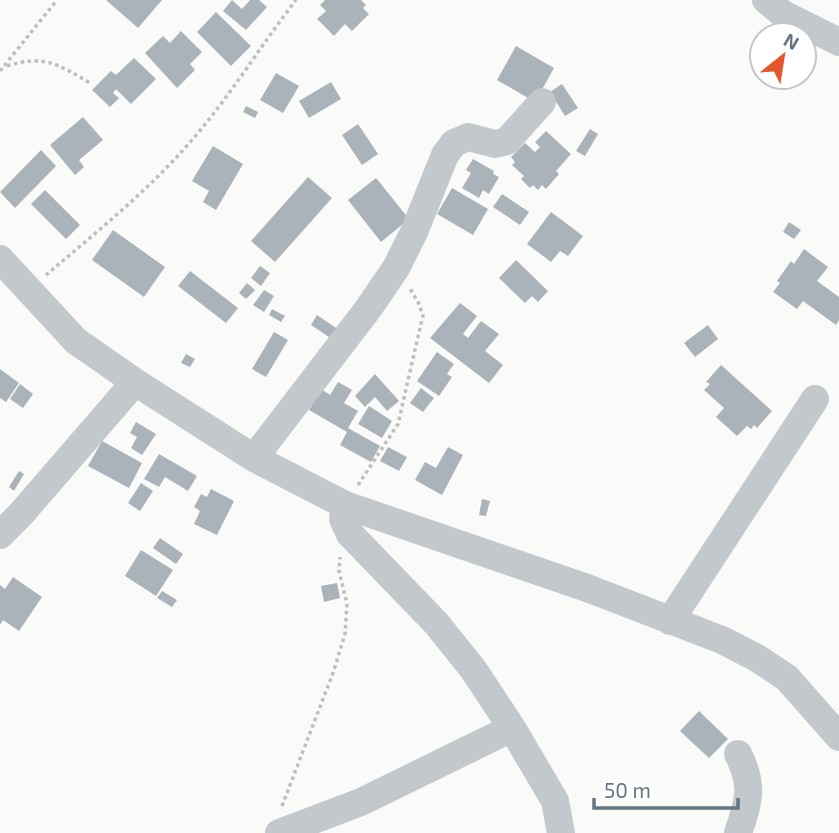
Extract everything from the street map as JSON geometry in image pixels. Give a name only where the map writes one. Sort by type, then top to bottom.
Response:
[{"type":"street","points":[[766,0],[783,14],[839,42]]},
{"type":"street","points":[[254,458],[368,309],[396,268],[414,232],[445,155],[454,143],[468,137],[495,144],[507,141],[542,102]]},
{"type":"street","points":[[0,259],[76,341],[135,382],[345,516],[587,588],[722,640],[757,658],[787,678],[839,737]]},
{"type":"street","points":[[0,535],[135,382]]},
{"type":"street","points":[[670,621],[815,399]]},
{"type":"street","points":[[345,516],[473,669],[555,801],[561,833]]},
{"type":"street","points":[[280,822],[360,802],[512,728]]},
{"type":"street","points":[[738,754],[747,772],[749,800],[738,833]]},
{"type":"path","points":[[0,71],[57,0]]},
{"type":"path","points":[[29,290],[162,173],[186,148],[263,48],[296,0]]},
{"type":"path","points":[[5,66],[54,62],[90,83]]},
{"type":"path","points":[[280,822],[345,634],[347,604],[338,564],[345,516],[398,424],[420,330],[423,315],[418,302],[396,268]]},
{"type":"building","points":[[106,0],[162,0],[138,28]]},
{"type":"building","points":[[232,0],[242,9],[250,0],[259,0],[267,7],[246,30],[223,11]]},
{"type":"building","points":[[325,0],[361,0],[366,5],[363,8],[369,14],[352,31],[345,24],[334,36],[317,19],[326,11],[320,5]]},
{"type":"building","points":[[216,12],[251,46],[231,66],[197,32]]},
{"type":"building","points":[[181,31],[202,52],[190,64],[195,70],[177,88],[145,53],[163,36],[170,43]]},
{"type":"building","points":[[516,46],[554,68],[535,102],[497,80]]},
{"type":"building","points":[[134,58],[156,79],[131,104],[116,89],[113,93],[119,98],[110,107],[92,90],[111,71],[116,75]]},
{"type":"building","points":[[276,73],[299,86],[283,113],[260,100]]},
{"type":"building","points":[[331,82],[341,99],[309,118],[299,101]]},
{"type":"building","points":[[562,84],[578,108],[565,116],[550,92]]},
{"type":"building","points":[[246,106],[258,112],[255,118],[243,112]]},
{"type":"building","points":[[83,117],[103,140],[79,160],[84,167],[75,175],[50,145]]},
{"type":"building","points":[[358,124],[378,154],[362,165],[342,135]]},
{"type":"building","points":[[590,129],[598,134],[585,156],[576,151]]},
{"type":"building","points":[[546,131],[571,154],[556,171],[559,174],[546,189],[542,185],[538,190],[533,185],[530,188],[521,179],[524,176],[512,165],[515,162],[511,157],[525,143],[535,152],[540,147],[535,142]]},
{"type":"building","points":[[213,146],[243,164],[216,210],[203,202],[209,191],[192,181]]},
{"type":"building","points":[[41,150],[56,166],[15,208],[0,192]]},
{"type":"building","points":[[473,159],[499,177],[489,194],[483,190],[479,198],[462,188],[471,173],[466,170]]},
{"type":"building","points":[[308,177],[332,198],[275,262],[251,241]]},
{"type":"building","points":[[376,178],[409,219],[381,242],[348,200]]},
{"type":"building","points":[[452,188],[488,209],[473,235],[437,214]]},
{"type":"building","points":[[45,190],[80,225],[66,239],[31,204]]},
{"type":"building","points":[[502,194],[529,212],[520,225],[493,207]]},
{"type":"building","points":[[551,212],[583,236],[568,256],[560,251],[551,262],[527,244]]},
{"type":"building","points":[[789,222],[801,230],[794,239],[783,232]]},
{"type":"building","points":[[113,230],[165,267],[144,297],[92,260]]},
{"type":"building","points":[[804,249],[828,267],[817,281],[839,297],[839,320],[836,325],[803,301],[797,309],[773,292],[791,261],[794,264]]},
{"type":"building","points":[[516,260],[548,291],[538,302],[532,296],[525,303],[499,278]]},
{"type":"building","points":[[260,266],[270,273],[261,286],[251,278]]},
{"type":"building","points":[[190,271],[238,308],[226,323],[178,286]]},
{"type":"building","points":[[247,283],[255,290],[246,299],[239,293]]},
{"type":"building","points":[[264,290],[274,296],[264,312],[253,305]]},
{"type":"building","points":[[460,303],[477,316],[463,334],[468,338],[481,321],[499,334],[485,351],[503,365],[489,383],[430,338]]},
{"type":"building","points":[[272,309],[285,316],[281,322],[269,315]]},
{"type":"building","points":[[317,315],[339,330],[332,339],[311,325]]},
{"type":"building","points":[[708,325],[718,339],[695,357],[684,343]]},
{"type":"building","points":[[274,332],[288,340],[266,377],[252,369]]},
{"type":"building","points":[[437,352],[454,364],[447,374],[452,377],[439,396],[417,381]]},
{"type":"building","points":[[186,354],[195,359],[190,367],[181,363]]},
{"type":"building","points":[[721,365],[772,411],[757,428],[754,425],[751,429],[747,426],[737,436],[716,417],[724,408],[704,390],[710,384],[706,382]]},
{"type":"building","points":[[0,369],[19,383],[6,402],[0,398]]},
{"type":"building","points":[[375,374],[399,401],[387,411],[375,397],[365,407],[355,396]]},
{"type":"building","points":[[338,382],[352,390],[344,403],[358,411],[348,428],[380,446],[371,462],[340,445],[347,432],[309,410],[321,389],[330,395]]},
{"type":"building","points":[[20,384],[33,394],[23,408],[10,399]]},
{"type":"building","points":[[421,388],[434,398],[423,412],[410,403]]},
{"type":"building","points":[[369,406],[392,421],[382,438],[358,424]]},
{"type":"building","points":[[136,422],[156,434],[142,455],[131,448],[137,437],[130,433]]},
{"type":"building","points":[[102,441],[142,463],[129,488],[88,466]]},
{"type":"building","points":[[388,447],[407,457],[399,471],[380,461]]},
{"type":"building","points":[[448,447],[463,455],[442,495],[415,480],[425,462],[436,468]]},
{"type":"building","points":[[159,454],[197,476],[188,491],[165,477],[159,487],[144,479]]},
{"type":"building","points":[[19,471],[24,474],[14,491],[9,487]]},
{"type":"building","points":[[141,483],[153,491],[140,511],[128,503]]},
{"type":"building","points":[[211,489],[234,501],[217,535],[194,524],[200,511],[194,507],[201,494],[207,497]]},
{"type":"building","points":[[482,499],[490,501],[486,516],[479,515]]},
{"type":"building","points":[[160,538],[183,554],[176,564],[153,548]]},
{"type":"building","points":[[141,550],[173,570],[156,596],[125,576]]},
{"type":"building","points":[[13,577],[42,597],[19,631],[3,620],[0,625],[0,585],[5,589]]},
{"type":"building","points":[[337,583],[340,598],[324,602],[321,586]]},
{"type":"building","points":[[162,591],[177,600],[172,607],[157,598]]},
{"type":"building","points":[[699,711],[728,739],[709,758],[680,731]]}]
